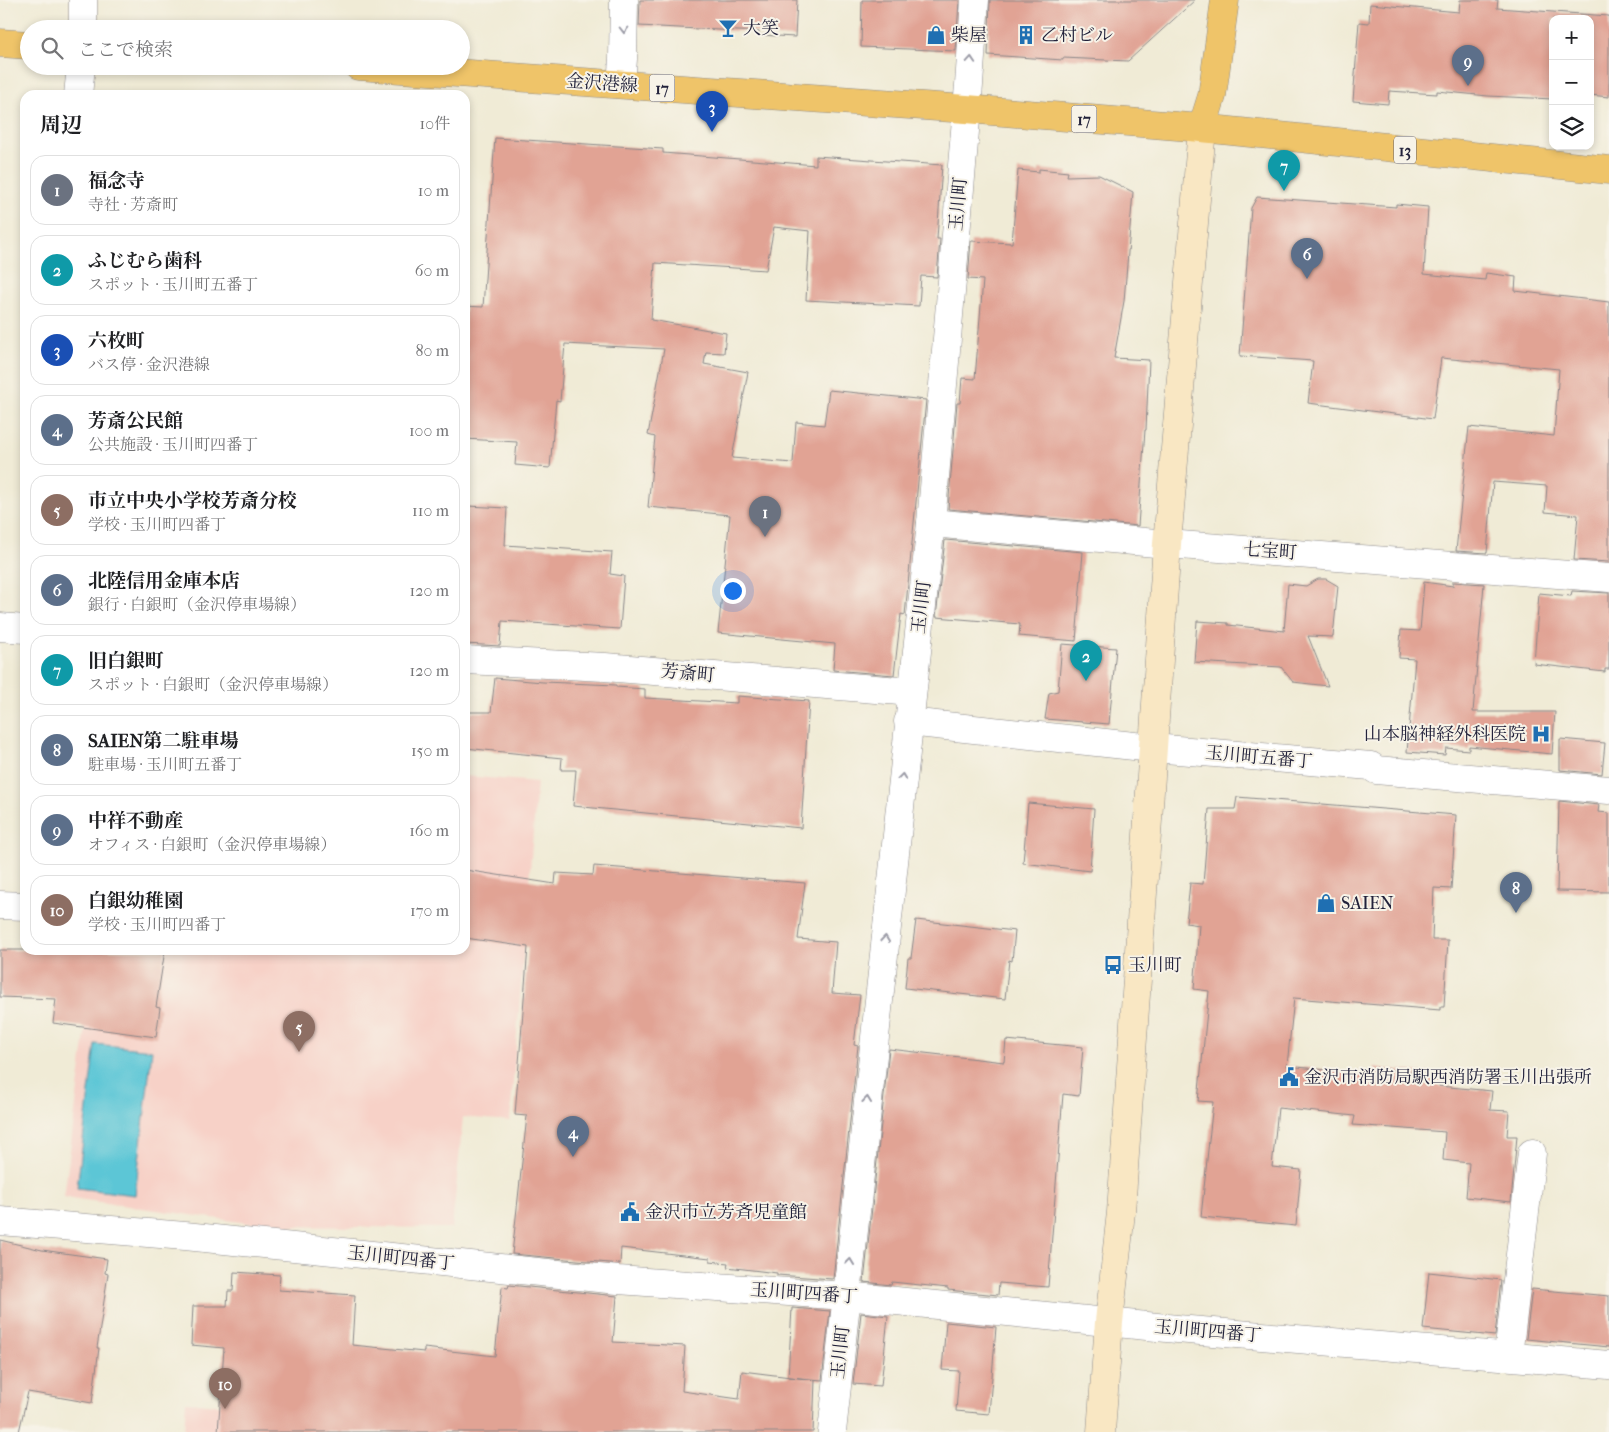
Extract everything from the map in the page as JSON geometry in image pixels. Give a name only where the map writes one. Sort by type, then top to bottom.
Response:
[{"type":"main road","points":[[1202,128],[1212,96],[1225,0]]},
{"type":"main road","points":[[0,43],[20,44]]},
{"type":"main road","name":"金沢港線","points":[[470,74],[966,109]]},
{"type":"main road","name":"17","points":[[966,109],[1202,128]]},
{"type":"main road","name":"13","points":[[1202,128],[1609,170]]},
{"type":"street","points":[[82,0],[82,20]]},
{"type":"street","points":[[621,84],[624,0]]},
{"type":"street","name":"玉川町","points":[[832,1432],[931,523],[975,0]]},
{"type":"street","points":[[79,90],[80,75]]},
{"type":"street","points":[[1101,1432],[1109,1322],[1121,1212],[1167,544],[1202,128]]},
{"type":"street","name":"七宝町","points":[[931,523],[1167,544],[1609,578]]},
{"type":"street","points":[[0,627],[20,629]]},
{"type":"street","name":"芳斎町","points":[[470,660],[605,667],[912,692]]},
{"type":"street","name":"玉川町五番丁","points":[[908,722],[1153,748],[1371,766],[1376,770],[1609,790]]},
{"type":"street","points":[[0,905],[20,906]]},
{"type":"street","points":[[1508,1356],[1532,1153]]},
{"type":"street","name":"玉川町四番丁","points":[[0,1221],[185,1236],[618,1280],[846,1296],[1186,1330],[1609,1364]]},
{"type":"shaded area","points":[[470,776],[537,782],[510,1121],[463,1117],[452,1228],[269,1226],[64,1197],[91,988],[93,955],[470,955]]},
{"type":"shaded area","points":[[186,1402],[343,1417],[342,1432],[184,1432]]},
{"type":"water","points":[[95,1044],[152,1050],[135,1195],[77,1188]]},
{"type":"building","points":[[640,0],[797,0],[795,37],[759,35],[759,32],[639,26]]},
{"type":"building","points":[[862,0],[959,0],[956,51],[861,47]]},
{"type":"building","points":[[990,0],[1195,0],[1128,61],[1063,58],[1063,60],[988,55]]},
{"type":"building","points":[[1460,0],[1498,0],[1497,8],[1609,16],[1609,97],[1594,95],[1594,15],[1549,15],[1549,99],[1437,91],[1437,94],[1389,91],[1388,104],[1353,101],[1359,22],[1369,23],[1370,4],[1459,12]]},
{"type":"building","points":[[495,138],[663,149],[663,153],[816,165],[816,156],[942,165],[937,239],[940,239],[937,277],[921,276],[919,306],[806,300],[810,231],[774,227],[766,270],[655,263],[651,320],[726,333],[724,353],[706,352],[704,364],[748,372],[732,458],[793,463],[796,422],[824,425],[829,390],[926,400],[905,615],[901,614],[894,675],[833,670],[835,644],[718,633],[730,515],[648,507],[655,437],[648,435],[664,349],[565,344],[560,401],[556,400],[550,468],[515,465],[517,442],[470,439],[470,306],[483,307]]},
{"type":"building","points":[[1039,169],[1068,172],[1067,176],[1099,175],[1133,192],[1124,301],[1114,358],[1149,360],[1146,430],[1138,526],[948,509],[957,403],[960,403],[962,378],[975,379],[983,280],[968,279],[971,241],[1012,243],[1018,170],[1039,172]]},
{"type":"building","points":[[1257,197],[1396,207],[1396,204],[1428,207],[1424,274],[1485,280],[1486,273],[1516,277],[1515,291],[1609,302],[1609,562],[1574,560],[1578,515],[1545,512],[1547,486],[1493,482],[1487,553],[1456,551],[1469,427],[1554,436],[1559,369],[1441,358],[1433,419],[1308,403],[1313,361],[1240,356],[1251,208]]},
{"type":"building","points":[[470,506],[507,508],[505,545],[612,552],[610,574],[624,576],[620,629],[502,621],[500,646],[470,644]]},
{"type":"building","points":[[945,540],[1083,552],[1076,641],[1019,636],[1020,624],[936,617]]},
{"type":"building","points":[[1318,579],[1326,579],[1338,586],[1333,637],[1308,636],[1328,686],[1293,682],[1281,667],[1194,662],[1197,621],[1228,623],[1228,625],[1284,631],[1288,584],[1306,586]]},
{"type":"building","points":[[1424,582],[1453,586],[1453,582],[1484,584],[1473,712],[1555,712],[1552,754],[1469,746],[1469,750],[1446,748],[1445,755],[1407,752],[1415,659],[1399,658],[1401,630],[1420,631]]},
{"type":"building","points":[[1572,591],[1609,593],[1609,669],[1605,669],[1605,672],[1534,664],[1539,593],[1571,596]]},
{"type":"building","points":[[1062,644],[1116,648],[1109,724],[1045,719],[1049,693],[1058,691]]},
{"type":"building","points":[[495,678],[616,685],[616,687],[645,689],[645,698],[737,703],[737,696],[809,701],[801,828],[573,806],[576,770],[561,770],[562,758],[470,749],[470,712],[491,712]]},
{"type":"building","points":[[1560,739],[1605,743],[1602,774],[1560,770]]},
{"type":"building","points":[[1237,797],[1456,815],[1451,889],[1434,888],[1432,940],[1448,940],[1444,1007],[1440,1007],[1440,1010],[1294,998],[1287,1066],[1358,1073],[1358,1071],[1375,1072],[1375,1068],[1441,1074],[1439,1086],[1492,1091],[1490,1110],[1509,1111],[1507,1136],[1517,1136],[1511,1202],[1466,1197],[1469,1163],[1443,1160],[1445,1132],[1353,1125],[1355,1116],[1278,1108],[1272,1167],[1301,1170],[1296,1226],[1201,1217],[1213,1102],[1198,1101],[1209,991],[1194,989],[1199,925],[1186,923],[1190,883],[1203,884],[1209,809],[1235,809]]},
{"type":"building","points":[[1559,801],[1599,805],[1598,812],[1609,813],[1609,892],[1557,891]]},
{"type":"building","points":[[1028,803],[1094,809],[1090,871],[1023,863]]},
{"type":"building","points":[[594,866],[805,883],[798,939],[836,942],[832,993],[860,995],[854,1045],[858,1046],[833,1279],[777,1275],[777,1273],[727,1267],[728,1263],[710,1261],[710,1258],[621,1248],[620,1264],[512,1254],[527,1116],[515,1115],[528,947],[470,939],[470,871],[555,884],[556,873],[593,875]]},
{"type":"building","points":[[916,920],[1015,931],[1012,961],[1009,960],[1005,999],[905,988],[908,958],[911,958]]},
{"type":"building","points":[[0,950],[20,950],[20,955],[164,955],[156,1007],[160,1008],[156,1037],[53,1023],[56,999],[0,997]]},
{"type":"building","points":[[1006,1040],[1083,1047],[1079,1096],[1063,1094],[1048,1287],[999,1283],[998,1295],[892,1282],[891,1285],[864,1282],[889,1049],[1004,1062]]},
{"type":"building","points":[[0,1240],[42,1250],[107,1259],[105,1273],[108,1274],[97,1348],[99,1348],[92,1403],[28,1392],[19,1432],[0,1432]]},
{"type":"building","points":[[234,1272],[280,1275],[279,1290],[355,1295],[352,1345],[424,1352],[424,1348],[495,1356],[502,1287],[508,1288],[509,1285],[617,1296],[613,1342],[685,1346],[682,1391],[739,1399],[742,1371],[815,1380],[813,1432],[218,1432],[224,1348],[191,1345],[193,1306],[227,1306],[228,1291],[233,1291]]},
{"type":"building","points":[[1429,1272],[1501,1280],[1495,1336],[1423,1329]]},
{"type":"building","points":[[1532,1289],[1609,1296],[1609,1347],[1526,1339]]},
{"type":"building","points":[[792,1308],[830,1311],[822,1380],[788,1377]]},
{"type":"building","points":[[861,1313],[888,1316],[881,1386],[853,1384]]},
{"type":"building","points":[[946,1322],[996,1327],[989,1414],[956,1411],[959,1371],[942,1370]]},
{"type":"place","name":"大笑","points":[[728,28]]},
{"type":"place","name":"柴屋","points":[[936,35]]},
{"type":"place","name":"乙村ビル","points":[[1026,35]]},
{"type":"place","name":"中祥不動産","points":[[1468,86]]},
{"type":"place","name":"六枚町","points":[[712,132]]},
{"type":"place","name":"旧白銀町","points":[[1284,191]]},
{"type":"place","name":"北陸信用金庫本店","points":[[1307,279]]},
{"type":"place","name":"福念寺","points":[[765,537]]},
{"type":"place","name":"ふじむら歯科","points":[[1086,681]]},
{"type":"place","name":"山本脳神経外科医院","points":[[1541,734]]},
{"type":"place","name":"SAIEN","points":[[1326,903]]},
{"type":"place","name":"SAIEN第二駐車場","points":[[1516,913]]},
{"type":"place","name":"玉川町","points":[[1113,965]]},
{"type":"place","name":"市立中央小学校芳斎分校","points":[[299,1052]]},
{"type":"place","name":"金沢市消防局駅西消防署玉川出張所","points":[[1289,1077]]},
{"type":"place","name":"芳斎公民館","points":[[573,1157]]},
{"type":"place","name":"金沢市立芳斉児童館","points":[[630,1212]]},
{"type":"place","name":"白銀幼稚園","points":[[225,1409]]}]
